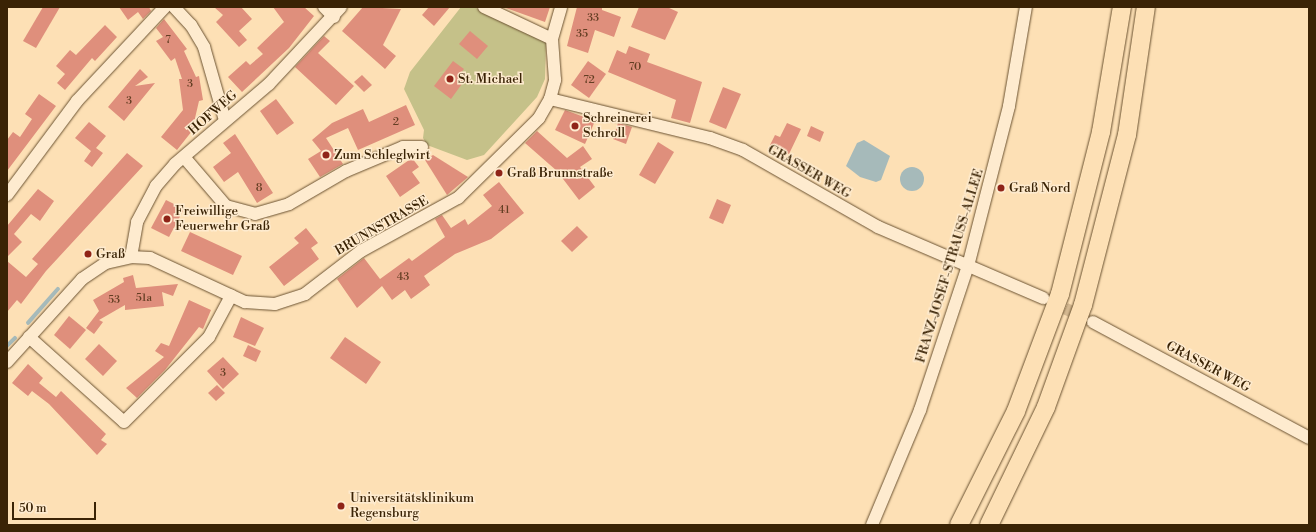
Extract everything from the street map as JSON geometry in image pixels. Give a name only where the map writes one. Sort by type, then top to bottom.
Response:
[{"type":"highway","points":[[960,525],[1016,411],[1060,294],[1100,140],[1122,7]]},
{"type":"highway","points":[[989,525],[1046,407],[1083,304],[1127,135],[1146,7]]},
{"type":"street","points":[[7,195],[77,101],[165,7]]},
{"type":"street","points":[[174,7],[192,25],[204,47],[225,120]]},
{"type":"street","points":[[324,7],[334,17]]},
{"type":"street","name":"HOFWEG","points":[[131,257],[137,222],[156,186],[184,157],[225,120],[269,84],[334,17],[341,7]]},
{"type":"street","points":[[484,7],[552,40]]},
{"type":"street","name":"BRUNNSTRASSE","points":[[7,362],[82,279],[106,263],[131,257],[165,263],[231,296],[262,305],[305,294],[361,251],[436,212],[473,186],[539,118],[550,99],[555,80],[552,40],[561,7]]},
{"type":"street","name":"FRANZ-JOSEF-STRAUSS-ALLEE","points":[[872,525],[920,410],[968,266],[1009,106],[1026,7]]},
{"type":"street","name":"GRASSER WEG","points":[[550,99],[710,138],[742,150],[878,227],[1043,298]]},
{"type":"street","points":[[184,157],[226,206],[255,214],[289,204],[346,171],[404,147],[422,147]]},
{"type":"street","points":[[29,337],[124,422],[209,337],[231,296]]},
{"type":"street","name":"GRASSER WEG","points":[[1093,322],[1309,438]]},
{"type":"shaded area","points":[[461,7],[474,7],[546,42],[545,79],[537,97],[484,155],[467,160],[427,145],[423,138],[424,130],[404,89],[410,72]]},
{"type":"shaded area","points":[[864,140],[890,156],[881,180],[876,182],[860,177],[846,166],[857,143]]},
{"type":"shaded area","points":[[907,167],[917,167],[924,174],[924,184],[917,191],[907,191],[900,184],[900,174]]},
{"type":"building","points":[[43,7],[60,7],[36,48],[23,41]]},
{"type":"building","points":[[119,7],[149,7],[151,11],[143,19],[138,12],[128,20]]},
{"type":"building","points":[[214,7],[241,7],[252,19],[239,31],[247,40],[239,47],[216,22],[223,15]]},
{"type":"building","points":[[273,7],[304,7],[314,16],[289,48],[242,92],[228,77],[246,61],[250,65],[263,54],[257,48],[284,22]]},
{"type":"building","points":[[363,7],[401,9],[383,45],[396,56],[385,69],[342,31]]},
{"type":"building","points":[[429,7],[450,7],[434,26],[422,15]]},
{"type":"building","points":[[503,7],[550,7],[545,22]]},
{"type":"building","points":[[577,7],[602,7],[602,10],[621,17],[614,37],[595,30],[588,53],[567,46]]},
{"type":"building","points":[[639,7],[667,7],[678,12],[665,40],[631,27]]},
{"type":"building","points":[[164,19],[187,49],[184,51],[196,77],[199,76],[203,100],[199,101],[192,131],[177,150],[161,137],[183,110],[179,79],[182,79],[175,58],[171,61],[156,41],[163,37],[156,28]]},
{"type":"building","points":[[105,25],[117,37],[95,61],[92,58],[65,90],[57,83],[65,74],[56,66],[70,50],[76,55]]},
{"type":"building","points":[[470,31],[488,46],[477,59],[459,44]]},
{"type":"building","points":[[324,36],[330,41],[318,53],[354,86],[336,105],[295,67]]},
{"type":"building","points":[[629,46],[650,54],[647,62],[702,82],[690,123],[671,118],[676,100],[608,72],[617,50],[626,54]]},
{"type":"building","name":"St. Michael","points":[[453,61],[464,69],[458,76],[464,81],[451,99],[434,86]]},
{"type":"building","points":[[588,61],[606,74],[589,98],[571,85]]},
{"type":"building","points":[[140,69],[148,77],[135,86],[155,83],[124,121],[108,107]]},
{"type":"building","points":[[362,75],[372,85],[364,92],[354,82]]},
{"type":"building","points":[[723,87],[741,94],[726,129],[709,122]]},
{"type":"building","points":[[39,94],[56,106],[7,171],[7,140],[13,132],[20,137],[32,119],[25,114]]},
{"type":"building","points":[[276,99],[294,123],[277,135],[260,111]]},
{"type":"building","points":[[406,105],[415,125],[358,150],[348,128],[326,138],[343,164],[320,177],[308,159],[321,151],[312,140],[332,123],[363,109],[369,122]]},
{"type":"building","name":"Schreinerei Schroll","points":[[565,110],[595,121],[585,144],[555,130]]},
{"type":"building","points":[[89,122],[106,136],[96,148],[103,153],[92,167],[84,161],[91,151],[75,138]]},
{"type":"building","points":[[618,123],[632,127],[626,144],[613,139]]},
{"type":"building","points":[[787,123],[801,129],[789,154],[770,145],[775,135],[780,137]]},
{"type":"building","points":[[811,126],[824,132],[820,142],[807,136]]},
{"type":"building","points":[[537,131],[567,158],[583,146],[592,159],[580,167],[595,187],[579,200],[557,171],[525,143]]},
{"type":"building","points":[[235,134],[273,193],[257,203],[238,172],[224,182],[213,167],[231,153],[223,143]]},
{"type":"building","points":[[658,142],[674,152],[655,184],[639,175]]},
{"type":"building","points":[[127,153],[143,166],[46,271],[21,304],[17,300],[7,312],[7,261],[26,277],[38,264],[32,259]]},
{"type":"building","points":[[433,155],[468,177],[447,195],[425,160]]},
{"type":"building","points":[[412,158],[419,167],[412,172],[420,183],[400,197],[386,176]]},
{"type":"building","points":[[499,182],[524,213],[491,239],[455,254],[424,276],[430,285],[411,299],[405,290],[392,300],[382,286],[357,308],[337,279],[364,258],[380,279],[409,258],[412,261],[445,237],[435,219],[442,215],[451,228],[465,219],[468,225],[492,206],[483,195]]},
{"type":"building","points":[[38,189],[54,201],[40,221],[31,214],[14,234],[22,242],[7,257],[7,226]]},
{"type":"building","points":[[717,199],[731,205],[723,224],[709,218]]},
{"type":"building","name":"Freiwillige Feuerwehr Graß","points":[[166,200],[184,209],[169,237],[151,228]]},
{"type":"building","points":[[577,226],[588,237],[572,252],[561,241]]},
{"type":"building","points":[[306,228],[318,243],[311,248],[319,259],[284,286],[269,267],[299,243],[294,238]]},
{"type":"building","points":[[190,232],[242,256],[233,275],[181,251]]},
{"type":"building","points":[[133,275],[136,288],[178,284],[173,296],[162,292],[164,306],[125,310],[125,305],[99,320],[103,322],[94,334],[86,328],[99,311],[93,300],[124,282],[123,278]]},
{"type":"building","points":[[189,300],[211,310],[203,329],[199,327],[165,370],[137,398],[126,388],[164,357],[155,351],[161,343],[169,346]]},
{"type":"building","points":[[69,316],[86,330],[70,349],[54,335]]},
{"type":"building","points":[[241,317],[264,328],[255,346],[233,337]]},
{"type":"building","points":[[345,337],[381,362],[366,384],[330,358]]},
{"type":"building","points":[[99,344],[117,361],[103,376],[85,359]]},
{"type":"building","points":[[248,345],[261,351],[256,362],[243,356]]},
{"type":"building","points":[[223,357],[239,374],[223,389],[207,371]]},
{"type":"building","points":[[28,364],[43,378],[39,383],[56,397],[61,391],[106,434],[101,440],[107,444],[97,455],[49,404],[32,391],[28,396],[12,383]]},
{"type":"building","points":[[217,385],[225,393],[216,401],[208,393]]},
{"type":"waterway","points":[[28,323],[58,289]]},
{"type":"waterway","points":[[7,346],[15,338]]},
{"type":"tunnel","points":[[1049,301],[1085,318]]},
{"type":"place","name":"St. Michael","points":[[450,79]]},
{"type":"place","name":"Schreinerei Schroll","points":[[575,126]]},
{"type":"place","name":"Zum Schleglwirt","points":[[326,155]]},
{"type":"place","name":"Graß Brunnstraße","points":[[499,173]]},
{"type":"place","name":"Graß Nord","points":[[1001,188]]},
{"type":"place","name":"Freiwillige Feuerwehr Graß","points":[[167,219]]},
{"type":"place","name":"Graß","points":[[88,254]]},
{"type":"place","name":"Universitätsklinikum Regensburg","points":[[341,506]]}]
